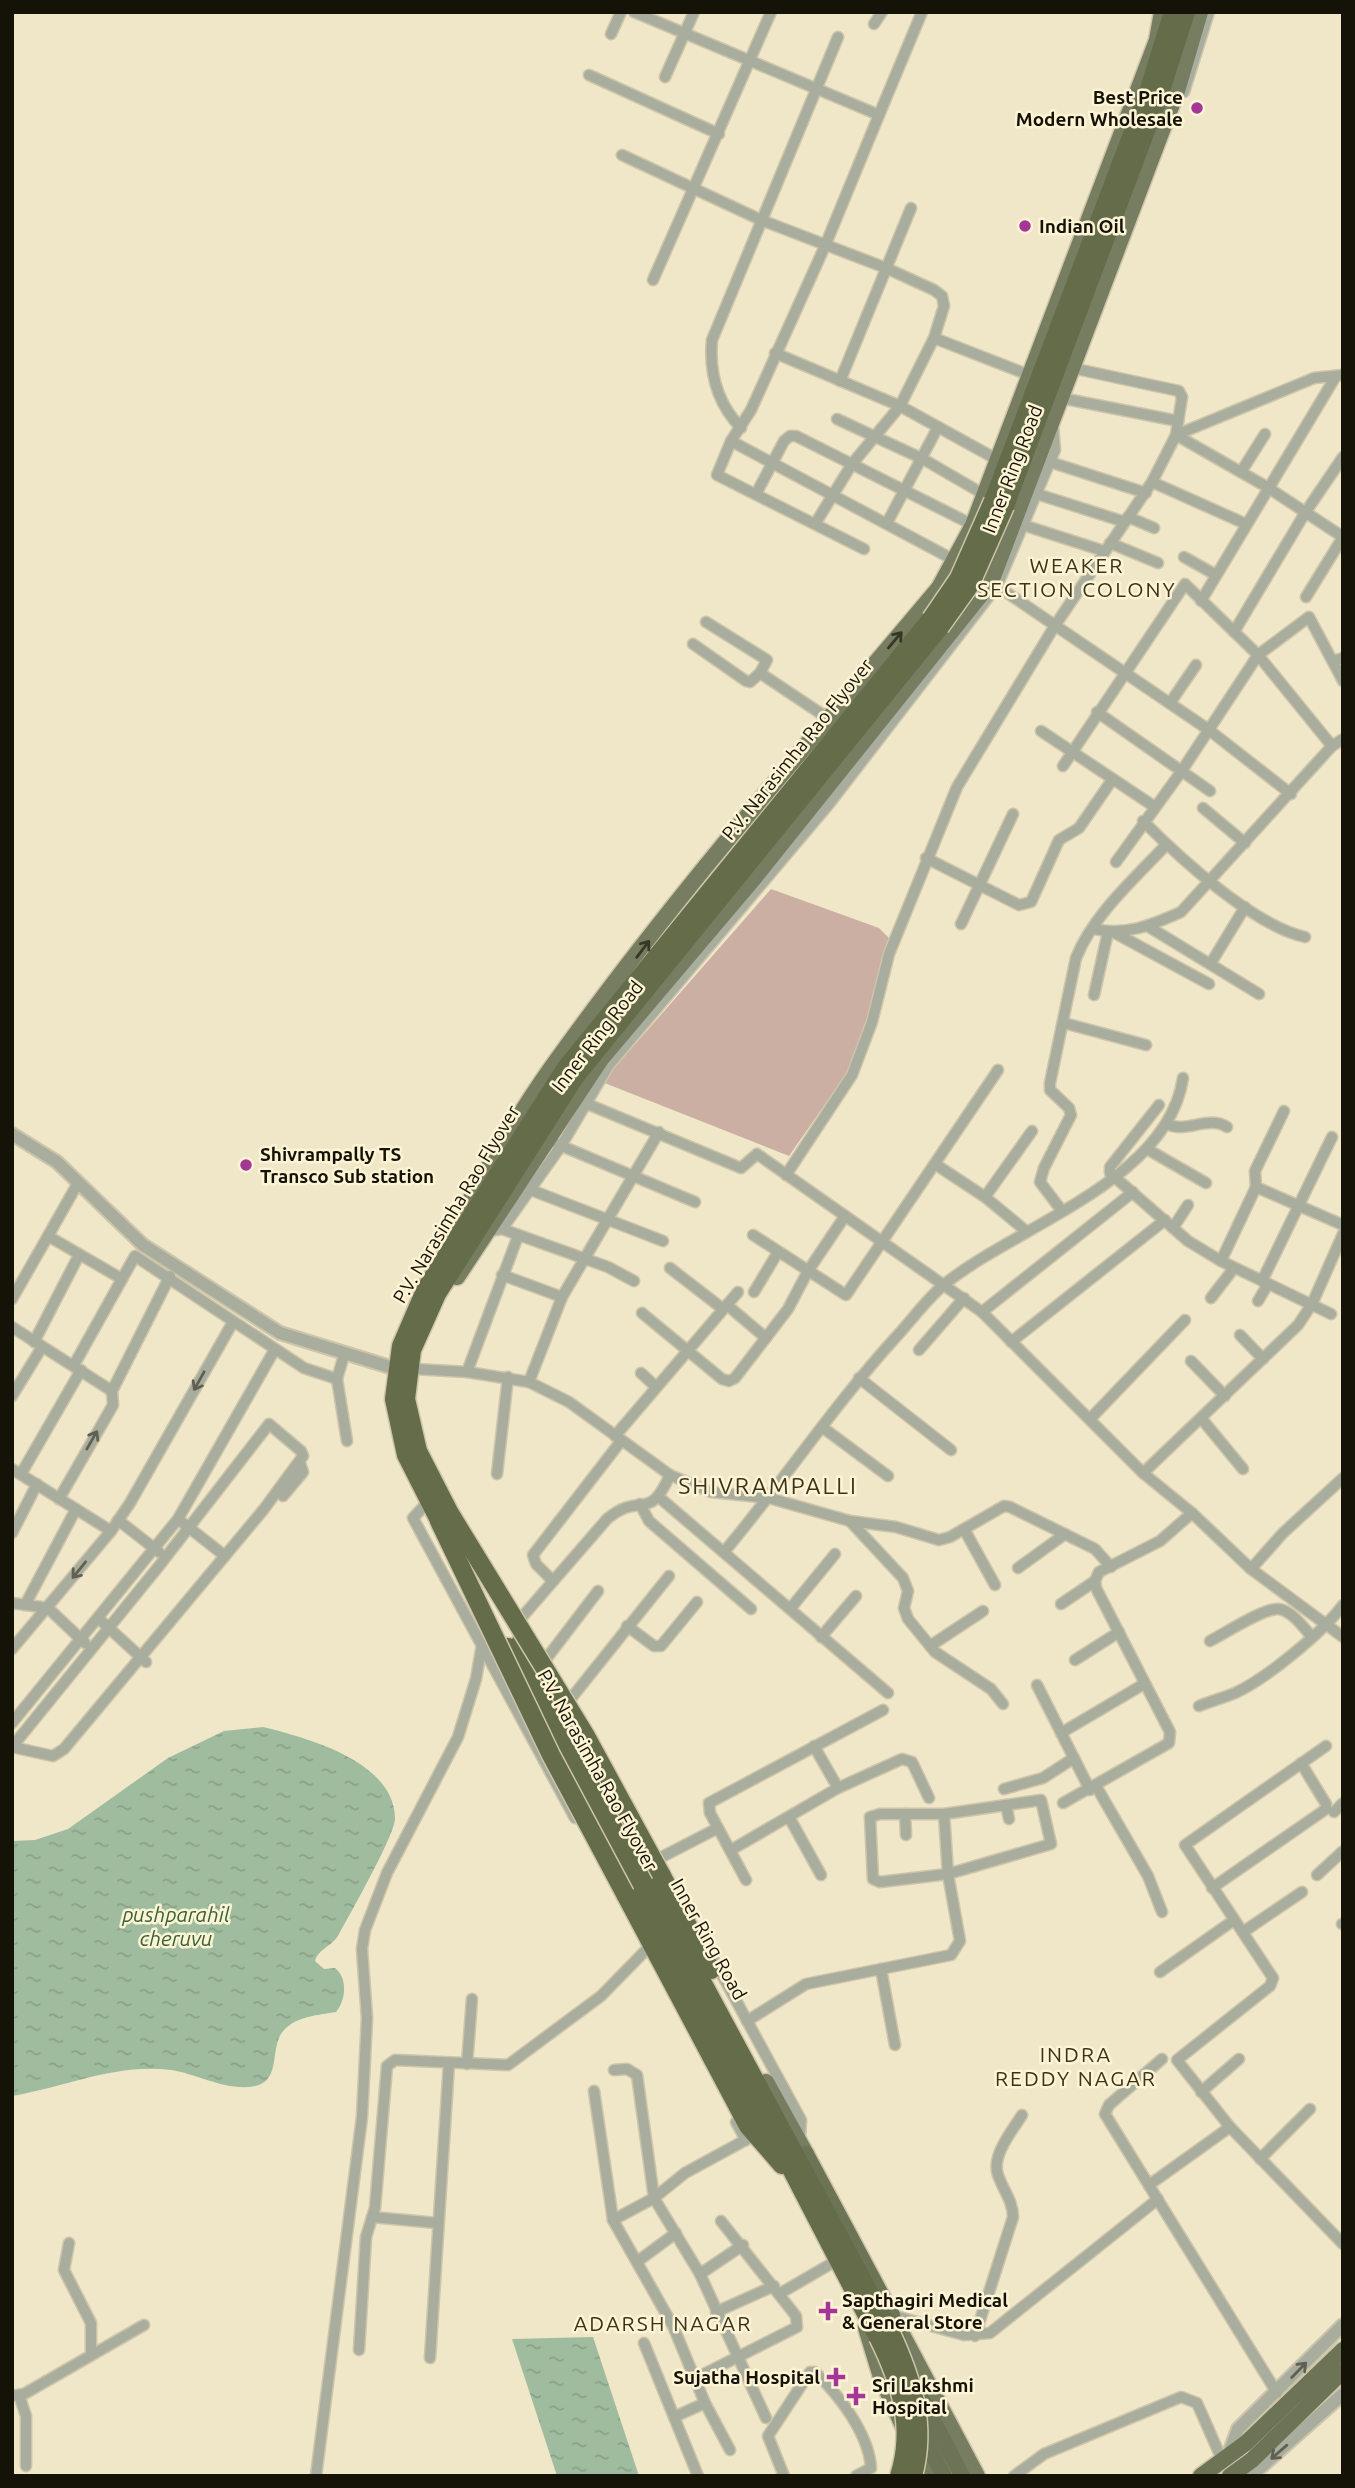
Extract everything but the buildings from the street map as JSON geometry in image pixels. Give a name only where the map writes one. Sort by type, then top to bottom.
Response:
[{"type":"highway","name":"P.V. Narasimha Rao Flyover","points":[[913,2476],[918,2445],[918,2417],[907,2370],[890,2331],[445,1518],[406,1455],[394,1399],[401,1346],[426,1288],[565,1069],[931,619],[959,578],[998,488],[1151,82],[1172,12]]},
{"type":"highway","name":"P.V. Narasimha Rao Flyover","points":[[899,2476],[906,2444],[906,2417],[902,2395],[887,2355],[445,1518],[418,1451],[406,1399],[412,1350],[437,1294],[575,1077],[940,627],[971,584],[1001,515],[1135,160],[1170,66],[1185,12]]},
{"type":"highway","points":[[445,1518],[579,1725],[803,2146]]},
{"type":"highway","points":[[445,1518],[545,1743],[750,2138],[783,2166]]},
{"type":"highway","name":"Inner Ring Road","points":[[803,2146],[892,2315]]},
{"type":"highway","name":"Inner Ring Road","points":[[783,2166],[866,2328]]},
{"type":"highway","points":[[892,2315],[904,2365],[962,2476]]},
{"type":"highway","points":[[866,2328],[944,2476]]},
{"type":"highway","points":[[1226,2466],[1246,2443],[1343,2350]]},
{"type":"highway","points":[[1201,2476],[1252,2460],[1343,2371]]},
{"type":"main road","name":"Inner Ring Road","points":[[783,2166],[627,1872],[405,1466],[394,1435],[388,1399],[390,1364],[401,1327],[415,1298],[493,1160],[552,1067],[715,855],[939,589],[956,561],[985,495],[1028,375],[1157,40],[1162,12]]},
{"type":"main road","name":"Inner Ring Road","points":[[652,1864],[560,1712],[427,1464],[413,1413],[414,1369],[431,1321],[554,1142],[601,1059],[755,877],[994,584],[1177,91],[1200,12]]},
{"type":"main road","name":"Inner Ring Road","points":[[892,2315],[977,2476]]},
{"type":"main road","name":"Inner Ring Road","points":[[866,2328],[888,2396],[927,2476]]},
{"type":"street","points":[[611,33],[621,12]]},
{"type":"street","points":[[634,12],[879,115]]},
{"type":"street","points":[[665,77],[694,12]]},
{"type":"street","points":[[653,280],[695,190],[771,12]]},
{"type":"street","points":[[874,24],[882,12]]},
{"type":"street","points":[[864,549],[717,475],[825,246],[922,12]]},
{"type":"street","points":[[1111,263],[1118,260],[1124,251],[1191,73],[1209,12]]},
{"type":"street","points":[[741,428],[725,411],[717,391],[710,363],[712,340],[838,37]]},
{"type":"street","points":[[589,75],[719,134]]},
{"type":"street","points":[[622,155],[761,220],[886,268],[942,296],[944,306],[934,338],[900,406],[852,464],[815,524]]},
{"type":"street","points":[[840,381],[911,208]]},
{"type":"street","points":[[934,338],[1028,375]]},
{"type":"street","points":[[775,353],[900,406],[998,460]]},
{"type":"street","points":[[786,1175],[852,1075],[872,1022],[889,954],[957,787],[1054,627],[1146,493],[1176,435],[1182,397],[1174,387],[1072,368]]},
{"type":"street","points":[[1176,435],[1314,377],[1339,375]]},
{"type":"street","points":[[1201,601],[1267,487],[1339,375]]},
{"type":"street","points":[[1061,398],[1178,421]]},
{"type":"street","points":[[837,419],[923,460],[985,495]]},
{"type":"street","points":[[634,1280],[585,1259],[496,1230],[531,1190],[554,1142],[585,1103],[609,1065],[829,804],[994,584],[1023,526],[1055,450],[1053,421]]},
{"type":"street","points":[[887,523],[923,460],[938,427]]},
{"type":"street","points":[[1241,472],[1265,434]]},
{"type":"street","points":[[1176,435],[1267,487],[1343,537],[1306,597]]},
{"type":"street","points":[[757,494],[784,441],[789,436],[796,436],[973,525]]},
{"type":"street","points":[[731,441],[887,523],[994,584],[1209,730],[1291,794]]},
{"type":"street","points":[[1234,632],[1305,513],[1343,457]]},
{"type":"street","points":[[1050,462],[1146,493]]},
{"type":"street","points":[[1152,482],[1245,524]]},
{"type":"street","points":[[1037,495],[1154,528]]},
{"type":"street","points":[[1023,526],[1158,563]]},
{"type":"street","points":[[1184,556],[1216,575]]},
{"type":"street","points":[[1063,766],[1185,584],[1258,655],[1339,744],[1181,912],[1149,927],[1112,932],[1094,929]]},
{"type":"street","points":[[1116,862],[1143,821],[1181,772],[1258,655],[1309,617],[1338,659],[1343,681]]},
{"type":"street","points":[[693,644],[746,681],[750,682],[760,673],[766,660],[706,622]]},
{"type":"street","points":[[1170,703],[1196,665]]},
{"type":"street","points":[[760,673],[829,719]]},
{"type":"street","points":[[1097,712],[1210,791]]},
{"type":"street","points":[[1041,731],[1155,807]]},
{"type":"street","points":[[926,858],[1019,905],[1031,902],[1059,840],[1079,828],[1112,780]]},
{"type":"street","points":[[1203,808],[1245,843]]},
{"type":"street","points":[[961,924],[1013,814]]},
{"type":"street","points":[[1143,821],[1166,845],[1245,907],[1282,932],[1306,937]]},
{"type":"street","points":[[1062,1210],[1040,1182],[1044,1168],[1071,1115],[1069,1108],[1050,1090],[1076,958],[1082,943],[1166,845]]},
{"type":"street","points":[[1211,963],[1245,907]]},
{"type":"street","points":[[1149,927],[1259,994]]},
{"type":"street","points":[[1112,932],[1209,984]]},
{"type":"street","points":[[1094,995],[1112,932]]},
{"type":"street","points":[[1064,1023],[1146,1045]]},
{"type":"street","points":[[753,1235],[846,1295],[998,1070]]},
{"type":"street","points":[[724,1552],[769,1498],[859,1378],[945,1283],[1115,1177],[1147,1149],[1167,1124],[1180,1096],[1183,1078]]},
{"type":"street","points":[[585,1103],[741,1168],[755,1153],[945,1283],[982,1312],[1143,1473],[1192,1513],[1251,1569],[1343,1637]]},
{"type":"street","points":[[1159,1105],[1110,1167],[1110,1173],[1174,1228],[1221,1261],[1331,1314]]},
{"type":"street","points":[[1221,1261],[1256,1187],[1255,1171],[1284,1111]]},
{"type":"street","points":[[1167,1124],[1180,1129],[1216,1123],[1227,1127]]},
{"type":"street","points":[[985,1197],[1032,1131]]},
{"type":"street","points":[[529,1381],[562,1297],[659,1132]]},
{"type":"street","points":[[12,1134],[57,1162],[143,1245],[280,1333],[390,1364]]},
{"type":"street","points":[[1258,1301],[1332,1137]]},
{"type":"street","points":[[554,1142],[695,1202]]},
{"type":"street","points":[[1147,1149],[1206,1183]]},
{"type":"street","points":[[935,1164],[985,1197],[1026,1231]]},
{"type":"street","points":[[12,1299],[78,1183]]},
{"type":"street","points":[[1256,1187],[1343,1225]]},
{"type":"street","points":[[531,1190],[663,1241]]},
{"type":"street","points":[[982,1312],[1133,1192]]},
{"type":"street","points":[[1174,1228],[1188,1205]]},
{"type":"street","points":[[642,1312],[687,1351],[729,1381],[788,1309],[808,1271],[845,1216]]},
{"type":"street","points":[[1011,1342],[1165,1220]]},
{"type":"street","points":[[1143,1473],[1298,1325],[1312,1304],[1343,1234]]},
{"type":"street","points":[[48,1236],[122,1279]]},
{"type":"street","points":[[467,1372],[518,1236]]},
{"type":"street","points":[[754,1292],[778,1252]]},
{"type":"street","points":[[12,1396],[79,1255]]},
{"type":"street","points":[[110,1531],[17,1472],[77,1368],[135,1256],[170,1276],[209,1306],[304,1368],[337,1379]]},
{"type":"street","points":[[670,1268],[766,1338]]},
{"type":"street","points":[[1211,1297],[1234,1268]]},
{"type":"street","points":[[502,1275],[562,1297]]},
{"type":"street","points":[[59,1499],[113,1405],[112,1391],[170,1276]]},
{"type":"street","points":[[198,1298],[212,1289]]},
{"type":"street","points":[[209,1306],[212,1289]]},
{"type":"street","points":[[553,1581],[536,1564],[533,1555],[655,1386],[738,1292]]},
{"type":"street","points":[[919,1350],[964,1298]]},
{"type":"street","points":[[1090,1419],[1185,1320]]},
{"type":"street","points":[[12,1649],[118,1520],[233,1322]]},
{"type":"street","points":[[12,1327],[112,1391]]},
{"type":"street","points":[[1240,1335],[1263,1359]]},
{"type":"street","points":[[321,1346],[344,1355],[390,1364]]},
{"type":"street","points":[[12,1723],[178,1519],[275,1349]]},
{"type":"street","points":[[344,1355],[337,1379],[347,1441]]},
{"type":"street","points":[[1191,1361],[1225,1396]]},
{"type":"street","points":[[414,1369],[467,1372],[529,1381],[569,1402],[670,1475],[711,1492],[769,1498],[850,1521],[896,1527],[939,1540],[964,1530],[1004,1506],[1018,1510],[1095,1549],[1111,1567]]},
{"type":"street","points":[[641,1373],[655,1386]]},
{"type":"street","points":[[497,1474],[508,1377]]},
{"type":"street","points":[[859,1378],[951,1450]]},
{"type":"street","points":[[1201,1418],[1243,1469]]},
{"type":"street","points":[[283,1496],[303,1472],[300,1463],[301,1451],[269,1424],[166,1558],[12,1747],[52,1756],[64,1749],[143,1657],[300,1463]]},
{"type":"street","points":[[822,1427],[888,1476]]},
{"type":"street","points":[[514,1627],[607,1519],[626,1506],[652,1505],[660,1498],[670,1475]]},
{"type":"street","points":[[1251,1569],[1283,1533],[1343,1478]]},
{"type":"street","points":[[12,1533],[37,1484]]},
{"type":"street","points":[[660,1498],[888,1693]]},
{"type":"street","points":[[426,1504],[413,1518],[750,2138],[685,2173],[654,2198],[613,2220]]},
{"type":"street","points":[[640,1504],[649,1521],[751,1609]]},
{"type":"street","points":[[25,1605],[76,1509]]},
{"type":"street","points":[[1060,1604],[1095,1581],[1099,1573],[1160,1541],[1192,1513]]},
{"type":"street","points":[[178,1519],[225,1556]]},
{"type":"street","points":[[118,1520],[166,1558]]},
{"type":"street","points":[[850,1521],[902,1578],[908,1591],[904,1608],[908,1619],[930,1646],[949,1663],[991,1689],[1003,1704]]},
{"type":"street","points":[[964,1530],[995,1585]]},
{"type":"street","points":[[1018,1568],[1065,1534]]},
{"type":"street","points":[[790,1609],[835,1554]]},
{"type":"street","points":[[560,1712],[669,1576]]},
{"type":"street","points":[[1063,1803],[1169,1743],[1170,1731],[1144,1684],[1095,1581]]},
{"type":"street","points":[[537,1670],[598,1591]]},
{"type":"street","points":[[821,1637],[856,1596]]},
{"type":"street","points":[[627,1626],[654,1646],[661,1646],[697,1602]]},
{"type":"street","points":[[12,1603],[48,1608],[92,1650]]},
{"type":"street","points":[[1199,1706],[1236,1692],[1327,1626],[1343,1605]]},
{"type":"street","points":[[1210,1641],[1268,1611],[1279,1609],[1292,1616],[1312,1637]]},
{"type":"street","points":[[930,1646],[983,1611]]},
{"type":"street","points":[[97,1618],[143,1657],[145,1664],[119,1695]]},
{"type":"street","points":[[1075,1660],[1119,1632]]},
{"type":"street","points":[[316,2476],[337,2334],[362,2118],[367,2018],[362,1949],[365,1930],[387,1873],[458,1737],[476,1679],[482,1644]]},
{"type":"street","points":[[1061,1732],[1144,1684]]},
{"type":"street","points":[[1037,1685],[1074,1758],[1148,1876],[1162,1912]]},
{"type":"street","points":[[746,1880],[708,1807],[712,1800],[883,1710]]},
{"type":"street","points":[[814,1746],[838,1788]]},
{"type":"street","points":[[1326,1746],[1186,1843],[1186,1851],[1270,1971],[1272,1983],[1177,2057],[1178,2063],[1230,2127],[1343,2244]]},
{"type":"street","points":[[1004,1789],[1043,1778],[1074,1758]]},
{"type":"street","points":[[731,1850],[838,1788],[902,1759],[912,1762],[929,1798]]},
{"type":"street","points":[[1212,1888],[1326,1809],[1326,1804],[1301,1763]]},
{"type":"street","points":[[1041,1800],[1051,1840],[1048,1846],[948,1874],[880,1882],[873,1879],[870,1817],[944,1814],[1041,1800]]},
{"type":"street","points":[[1334,1812],[1343,1803]]},
{"type":"street","points":[[1006,1805],[1009,1819]]},
{"type":"street","points":[[905,1814],[906,1835]]},
{"type":"street","points":[[747,2021],[806,1984],[939,1959],[955,1953],[960,1941],[948,1874],[944,1814]]},
{"type":"street","points":[[789,1817],[821,1875]]},
{"type":"street","points":[[652,1864],[717,1826]]},
{"type":"street","points":[[652,1864],[717,1826]]},
{"type":"street","points":[[1317,1875],[1343,1851]]},
{"type":"street","name":"Inner Ring Road","points":[[652,1864],[747,2021],[801,2120],[803,2146]]},
{"type":"street","points":[[609,1882],[627,1872]]},
{"type":"street","points":[[1243,1932],[1302,1892]]},
{"type":"street","points":[[1160,1972],[1234,1920]]},
{"type":"street","points":[[359,2350],[366,2237],[372,2217],[387,2066],[395,2060],[499,2066],[515,2061],[601,1996],[646,1950]]},
{"type":"street","points":[[881,1969],[895,2045]]},
{"type":"street","points":[[467,2064],[472,1999]]},
{"type":"street","points":[[1162,2059],[1109,2105],[1105,2114],[1277,2393]]},
{"type":"street","points":[[1201,2092],[1239,2059]]},
{"type":"street","points":[[430,2358],[449,2063]]},
{"type":"street","points":[[614,2070],[627,2068],[637,2075],[654,2198],[700,2274],[766,2418]]},
{"type":"street","points":[[594,2091],[613,2220],[673,2326],[705,2403],[730,2450]]},
{"type":"street","points":[[1260,2159],[1310,2109]]},
{"type":"street","points":[[975,2336],[1013,2217],[1013,2208],[997,2173],[997,2162],[1021,2115]]},
{"type":"street","points":[[1149,2185],[1230,2127]]},
{"type":"street","points":[[892,2315],[975,2336],[990,2333],[1158,2199]]},
{"type":"street","points":[[372,2217],[437,2223]]},
{"type":"street","points":[[696,2378],[797,2327],[796,2316],[743,2245],[721,2221]]},
{"type":"street","points":[[638,2261],[676,2233]]},
{"type":"street","points":[[69,2243],[64,2270],[91,2323],[91,2353]]},
{"type":"street","points":[[700,2274],[743,2245]]},
{"type":"street","points":[[716,2312],[776,2290],[834,2262]]},
{"type":"street","points":[[26,2466],[26,2416],[16,2395],[144,2325]]},
{"type":"street","points":[[1226,2466],[1238,2429],[1343,2325]]},
{"type":"street","points":[[644,2343],[698,2476]]},
{"type":"street","points":[[784,2476],[768,2436],[810,2372],[815,2372],[830,2386],[850,2416],[871,2458],[871,2468],[856,2476]]},
{"type":"street","points":[[1256,2474],[1343,2394]]},
{"type":"street","points":[[1014,2476],[1044,2454],[1181,2397],[1197,2403],[1226,2466]]},
{"type":"street","points":[[674,2417],[705,2403]]},
{"type":"shaded area","points":[[771,889],[879,928],[894,943],[860,1054],[789,1156],[602,1082]]},
{"type":"water","name":"pushparahil cheruvu","points":[[263,1727],[302,1738],[345,1755],[380,1781],[391,1798],[395,1818],[380,1857],[339,1934],[319,1953],[315,1961],[324,1969],[335,1968],[342,1977],[344,1995],[336,2012],[302,2019],[285,2029],[277,2044],[269,2077],[255,2086],[234,2087],[181,2072],[151,2069],[110,2073],[12,2096],[12,1841],[35,1840],[68,1829],[168,1758],[224,1731]]},
{"type":"water","points":[[593,2337],[639,2476],[557,2476],[512,2339]]},
{"type":"place","name":"Best Price Modern Wholesale","points":[[1197,108]]},
{"type":"place","name":"Indian Oil","points":[[1025,226]]},
{"type":"place","name":"Shivrampally TS Transco Sub station","points":[[246,1165]]},
{"type":"place","name":"Sapthagiri Medical & General Store","points":[[828,2311]]},
{"type":"place","name":"Sujatha Hospital","points":[[836,2377]]},
{"type":"place","name":"Sri Lakshmi Hospital","points":[[856,2396]]},
{"type":"district","name":"WEAKER SECTION COLONY","points":[[1077,577]]},
{"type":"district","name":"SHIVRAMPALLI","points":[[768,1485]]},
{"type":"district","name":"INDRA REDDY NAGAR","points":[[1076,2066]]},
{"type":"district","name":"ADARSH NAGAR","points":[[663,2323]]}]
